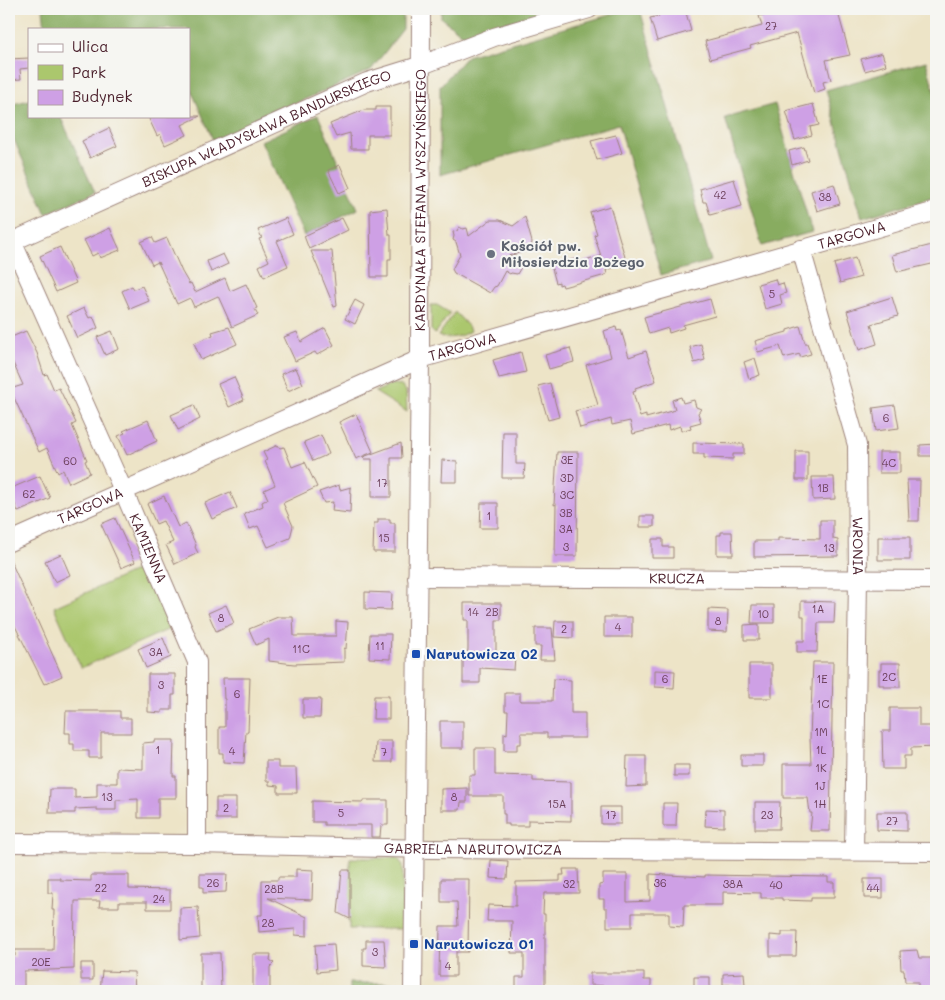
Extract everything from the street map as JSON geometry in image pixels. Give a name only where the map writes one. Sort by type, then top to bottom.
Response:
[{"type":"street","name":"KARDYNAŁA STEFANA WYSZYŃSKIEGO","points":[[413,991],[420,359],[421,9]]},
{"type":"street","name":"BISKUPA WŁADYSŁAWA BANDURSKIEGO","points":[[10,242],[367,82],[422,65],[494,37],[589,9]]},
{"type":"street","name":"TARGOWA","points":[[9,542],[420,359],[936,210]]},
{"type":"street","name":"KAMIENNA","points":[[10,242],[124,492],[197,662],[197,844]]},
{"type":"street","name":"WRONIA","points":[[801,249],[857,445],[858,580],[854,851]]},
{"type":"street","name":"KRUCZA","points":[[417,577],[936,580]]},
{"type":"street","name":"GABRIELA NARUTOWICZA","points":[[9,843],[197,844],[415,849],[936,852]]},
{"type":"green space","points":[[43,9],[403,9],[403,29],[371,70],[213,140],[190,87],[190,28],[45,28]]},
{"type":"green space","points":[[441,9],[554,9],[463,35],[441,18]]},
{"type":"green space","points":[[630,9],[640,9],[711,261],[661,275],[619,124],[440,175],[440,86],[467,56]]},
{"type":"green space","points":[[926,61],[936,97],[936,196],[862,218],[826,90]]},
{"type":"green space","points":[[28,100],[28,118],[61,118],[95,192],[46,214],[9,128],[9,105]]},
{"type":"green space","points":[[775,104],[812,232],[762,246],[725,118]]},
{"type":"green space","points":[[318,115],[358,209],[304,236],[261,141]]},
{"type":"green space","points":[[431,305],[437,305],[450,313],[435,334],[431,330]]},
{"type":"green space","points":[[455,312],[468,326],[470,331],[454,337],[438,336]]},
{"type":"green space","points":[[393,384],[401,385],[406,391],[407,412],[375,392]]},
{"type":"green space","points":[[146,566],[174,627],[81,668],[54,607]]},
{"type":"green space","points":[[350,858],[397,858],[403,865],[402,929],[349,929]]},
{"type":"green space","points":[[349,983],[402,983],[402,991],[349,991]]},
{"type":"building","points":[[685,9],[691,31],[657,41],[650,18],[659,16],[658,13]]},
{"type":"building","points":[[787,9],[837,9],[850,55],[826,60],[831,80],[823,82],[825,89],[814,93],[797,33],[710,59],[705,41],[762,26],[759,16]]},
{"type":"building","points":[[882,53],[886,65],[865,71],[861,59]]},
{"type":"building","points":[[28,58],[28,68],[20,69],[21,79],[9,80],[9,59]]},
{"type":"building","points":[[813,104],[819,125],[810,127],[812,135],[795,140],[786,111]]},
{"type":"building","points":[[376,107],[390,107],[390,135],[368,135],[368,149],[351,149],[350,133],[336,137],[330,124],[364,110],[376,110]]},
{"type":"building","points":[[200,116],[182,125],[187,135],[165,145],[160,134],[157,136],[149,119]]},
{"type":"building","points":[[109,128],[117,146],[90,158],[82,141]]},
{"type":"building","points":[[616,135],[622,153],[597,160],[591,141]]},
{"type":"building","points":[[804,147],[808,160],[792,165],[789,151]]},
{"type":"building","points":[[340,165],[350,188],[339,193],[328,170]]},
{"type":"building","points":[[734,179],[742,206],[710,215],[706,202],[703,202],[700,189]]},
{"type":"building","points":[[834,184],[840,204],[817,211],[811,191]]},
{"type":"building","points":[[610,206],[627,264],[606,270],[607,274],[602,276],[567,286],[563,287],[562,284],[559,285],[559,282],[556,283],[551,265],[575,259],[576,264],[601,256],[594,235],[597,234],[590,212]]},
{"type":"building","points":[[387,208],[389,235],[391,235],[391,259],[388,259],[388,277],[371,277],[370,210]]},
{"type":"building","name":"Kościół pw. Miłosierdzia Bożego","points":[[525,217],[532,242],[531,248],[530,250],[508,256],[523,264],[517,274],[510,274],[505,271],[497,286],[490,293],[454,273],[452,269],[460,255],[456,242],[453,240],[453,232],[457,231],[459,227],[467,228],[469,236],[490,220],[500,220],[513,226]]},
{"type":"building","points":[[286,218],[293,234],[277,241],[288,266],[264,277],[259,266],[269,261],[259,239],[262,238],[258,230]]},
{"type":"building","points":[[342,218],[348,230],[309,249],[304,236]]},
{"type":"building","points":[[110,228],[120,250],[100,258],[98,253],[92,256],[84,240]]},
{"type":"building","points":[[152,237],[155,243],[167,238],[182,272],[189,284],[191,283],[195,292],[225,278],[230,291],[246,284],[257,308],[255,309],[258,315],[232,327],[218,296],[194,307],[190,298],[177,304],[158,262],[152,265],[141,242]]},
{"type":"building","points":[[936,244],[936,263],[897,272],[892,255]]},
{"type":"building","points":[[60,247],[76,283],[56,292],[40,256]]},
{"type":"building","points":[[311,251],[332,251],[337,306],[334,307]]},
{"type":"building","points":[[223,254],[228,264],[211,272],[207,261]]},
{"type":"building","points":[[855,258],[861,277],[840,283],[834,264]]},
{"type":"building","points":[[775,279],[777,285],[783,283],[786,293],[780,295],[782,304],[765,309],[758,284]]},
{"type":"building","points":[[132,286],[134,289],[142,286],[149,301],[130,309],[122,291]]},
{"type":"building","points":[[892,297],[898,316],[871,324],[877,344],[859,350],[847,311]]},
{"type":"building","points":[[710,299],[715,316],[683,325],[684,328],[669,333],[668,328],[649,334],[644,317]]},
{"type":"building","points":[[355,300],[364,305],[355,324],[345,319]]},
{"type":"building","points":[[84,308],[89,318],[93,316],[98,328],[77,338],[67,316]]},
{"type":"building","points":[[800,326],[805,343],[807,343],[811,354],[800,357],[800,354],[784,358],[780,346],[758,352],[755,341],[787,332],[787,330]]},
{"type":"building","points":[[229,327],[237,344],[201,360],[194,343],[213,335],[212,332]]},
{"type":"building","points":[[616,327],[617,331],[621,330],[629,357],[646,351],[656,381],[635,388],[636,391],[633,392],[640,417],[646,415],[646,418],[675,410],[672,400],[681,397],[683,403],[694,400],[696,407],[701,409],[698,413],[701,422],[690,425],[691,428],[681,431],[680,426],[669,430],[668,425],[633,434],[630,421],[612,425],[611,419],[580,428],[575,411],[598,405],[586,365],[611,357],[604,331]]},
{"type":"building","points":[[325,328],[334,345],[317,355],[315,352],[295,361],[284,337],[297,332],[301,342]]},
{"type":"building","points":[[26,331],[37,353],[44,375],[47,374],[54,390],[59,388],[76,423],[72,425],[87,460],[85,461],[90,473],[69,483],[63,470],[58,473],[47,448],[39,452],[10,389],[23,385],[9,354],[9,338]]},
{"type":"building","points":[[112,331],[119,349],[105,355],[97,337]]},
{"type":"building","points":[[701,344],[705,360],[694,363],[690,347]]},
{"type":"building","points":[[570,348],[574,362],[549,369],[545,355]]},
{"type":"building","points":[[521,352],[526,372],[499,378],[493,360]]},
{"type":"building","points":[[755,358],[760,375],[749,379],[744,362]]},
{"type":"building","points":[[296,368],[303,384],[288,391],[281,374]]},
{"type":"building","points":[[234,377],[244,400],[229,407],[218,384]]},
{"type":"building","points":[[550,383],[559,417],[548,420],[538,386]]},
{"type":"building","points":[[194,405],[200,419],[178,430],[171,415]]},
{"type":"building","points":[[895,405],[899,428],[876,431],[873,408]]},
{"type":"building","points":[[356,414],[373,452],[356,459],[339,422]]},
{"type":"building","points":[[148,420],[157,441],[127,455],[118,436],[125,433],[123,431]]},
{"type":"building","points":[[503,432],[516,432],[516,464],[525,464],[524,478],[502,478]]},
{"type":"building","points":[[321,435],[329,454],[313,461],[304,442]]},
{"type":"building","points":[[401,443],[402,458],[391,458],[391,497],[372,497],[372,459],[364,459],[363,457]]},
{"type":"building","points":[[693,443],[744,444],[744,454],[733,454],[733,459],[704,458],[704,454],[693,454]]},
{"type":"building","points":[[936,444],[936,456],[920,456],[920,445]]},
{"type":"building","points":[[278,445],[280,448],[284,447],[292,467],[305,462],[317,487],[283,503],[293,526],[290,538],[268,547],[258,526],[250,529],[244,514],[263,506],[262,502],[268,499],[264,490],[275,485],[263,452]]},
{"type":"building","points":[[796,451],[808,451],[808,480],[796,480]]},
{"type":"building","points":[[557,452],[578,452],[577,556],[555,556],[556,504],[554,505]]},
{"type":"building","points":[[879,452],[900,452],[900,473],[879,473]]},
{"type":"building","points":[[442,460],[457,461],[457,482],[441,482]]},
{"type":"building","points":[[40,476],[50,498],[18,512],[9,489]]},
{"type":"building","points":[[812,477],[834,477],[835,499],[813,500]]},
{"type":"building","points":[[907,480],[920,480],[919,521],[909,521]]},
{"type":"building","points":[[339,485],[340,490],[351,487],[350,513],[332,511],[333,502],[324,503],[319,492]]},
{"type":"building","points":[[230,492],[237,508],[212,519],[205,503]]},
{"type":"building","points":[[164,496],[178,527],[186,523],[198,553],[175,564],[166,545],[173,542],[163,521],[156,524],[147,504]]},
{"type":"building","points":[[481,503],[498,503],[498,528],[480,528]]},
{"type":"building","points":[[640,516],[654,516],[654,527],[640,527]]},
{"type":"building","points":[[115,518],[135,562],[121,568],[101,524]]},
{"type":"building","points":[[378,519],[390,519],[390,523],[395,523],[395,552],[373,552],[374,523],[378,523]]},
{"type":"building","points":[[820,520],[833,520],[833,539],[838,540],[838,556],[754,557],[754,541],[778,541],[778,538],[820,539]]},
{"type":"building","points":[[721,532],[732,532],[733,555],[717,555],[717,535],[721,535]]},
{"type":"building","points":[[878,537],[910,537],[910,560],[878,560]]},
{"type":"building","points":[[652,539],[663,539],[663,547],[673,547],[673,558],[652,558]]},
{"type":"building","points":[[61,554],[70,575],[55,582],[45,561]]},
{"type":"building","points":[[9,557],[62,676],[44,684],[14,624],[9,608]]},
{"type":"building","points":[[365,592],[392,593],[391,610],[365,609]]},
{"type":"building","points":[[801,601],[835,602],[834,623],[818,623],[817,652],[797,652],[797,641],[804,641],[804,616],[801,616]]},
{"type":"building","points":[[464,603],[501,603],[501,620],[496,620],[496,656],[515,657],[514,670],[480,668],[480,683],[463,683],[463,657],[467,657],[468,649],[468,620],[464,620]]},
{"type":"building","points":[[226,605],[234,623],[216,631],[208,613]]},
{"type":"building","points":[[752,605],[774,605],[774,623],[751,623]]},
{"type":"building","points":[[708,609],[728,610],[727,632],[708,631]]},
{"type":"building","points":[[278,617],[293,617],[294,636],[336,636],[336,621],[348,622],[344,662],[294,664],[269,661],[269,639],[256,645],[249,629]]},
{"type":"building","points":[[604,617],[632,617],[632,637],[604,637]]},
{"type":"building","points":[[555,621],[573,621],[573,638],[554,637]]},
{"type":"building","points":[[759,624],[759,640],[744,640],[744,625]]},
{"type":"building","points":[[535,628],[552,628],[555,660],[540,660],[541,646],[535,646]]},
{"type":"building","points":[[370,634],[391,634],[390,659],[369,658]]},
{"type":"building","points":[[163,638],[171,657],[146,668],[138,649]]},
{"type":"building","points":[[813,662],[833,662],[830,831],[810,831],[812,813],[810,813],[808,798],[783,798],[783,764],[811,764],[810,738]]},
{"type":"building","points":[[881,663],[900,663],[900,687],[884,687],[884,685],[879,685]]},
{"type":"building","points":[[749,664],[772,664],[772,698],[749,698]]},
{"type":"building","points":[[655,670],[675,671],[674,688],[655,687]]},
{"type":"building","points":[[148,674],[175,674],[175,695],[172,695],[172,710],[162,710],[162,713],[148,712]]},
{"type":"building","points":[[223,678],[250,678],[248,732],[246,732],[244,763],[223,762],[223,753],[219,753],[219,727],[225,727]]},
{"type":"building","points":[[553,679],[571,680],[571,713],[585,713],[585,738],[547,738],[547,733],[521,733],[521,744],[517,744],[517,751],[504,751],[504,733],[507,734],[508,711],[505,711],[505,693],[520,693],[520,701],[552,701]]},
{"type":"building","points":[[374,696],[389,696],[389,719],[373,719]]},
{"type":"building","points":[[303,699],[321,699],[320,718],[303,718]]},
{"type":"building","points":[[890,708],[919,708],[919,726],[936,726],[936,747],[911,748],[911,756],[904,756],[904,769],[883,769],[882,731],[890,731]]},
{"type":"building","points":[[66,711],[120,711],[120,718],[131,718],[131,733],[101,733],[101,758],[89,758],[89,751],[74,751],[74,744],[70,744],[70,733],[65,733]]},
{"type":"building","points":[[440,721],[463,721],[463,748],[440,748]]},
{"type":"building","points":[[154,740],[174,740],[173,776],[176,776],[176,798],[158,798],[158,818],[138,818],[138,799],[116,800],[116,810],[97,810],[97,808],[75,809],[75,813],[49,813],[50,789],[75,789],[75,798],[97,797],[97,783],[117,783],[117,768],[143,769],[143,743],[154,742]]},
{"type":"building","points":[[376,741],[392,741],[392,762],[375,762]]},
{"type":"building","points":[[475,748],[495,748],[495,775],[533,776],[533,781],[571,782],[571,821],[528,820],[528,826],[509,826],[509,824],[505,824],[503,796],[469,796],[469,775],[475,775]]},
{"type":"building","points":[[741,755],[763,755],[763,766],[741,766]]},
{"type":"building","points":[[627,756],[646,756],[646,786],[626,787]]},
{"type":"building","points":[[266,761],[278,761],[278,768],[296,768],[297,793],[278,793],[278,786],[269,785],[269,781],[266,781]]},
{"type":"building","points":[[674,765],[689,765],[689,776],[674,776]]},
{"type":"building","points":[[467,788],[467,802],[461,802],[460,810],[441,810],[441,789]]},
{"type":"building","points":[[216,798],[236,798],[236,819],[216,819]]},
{"type":"building","points":[[363,800],[388,800],[388,825],[381,825],[380,837],[371,837],[371,825],[324,825],[324,822],[312,822],[312,801],[363,802]]},
{"type":"building","points":[[755,802],[780,802],[779,829],[755,829]]},
{"type":"building","points":[[663,803],[677,803],[676,826],[663,826]]},
{"type":"building","points":[[601,807],[621,807],[621,824],[601,824]]},
{"type":"building","points":[[706,809],[724,810],[724,827],[705,826]]},
{"type":"building","points":[[877,812],[907,812],[907,831],[877,830]]},
{"type":"building","points":[[491,860],[508,861],[507,879],[490,878]]},
{"type":"building","points":[[296,869],[313,870],[312,900],[268,898],[307,917],[307,936],[295,935],[295,929],[259,932],[258,915],[262,915],[262,880],[278,880],[278,877],[296,877]]},
{"type":"building","points":[[563,869],[578,869],[579,893],[544,893],[545,991],[516,991],[516,977],[524,977],[524,953],[511,953],[512,921],[487,921],[488,905],[516,906],[516,882],[560,881],[560,875],[564,875]]},
{"type":"building","points":[[342,870],[350,870],[350,919],[338,913]]},
{"type":"building","points":[[200,874],[227,874],[226,892],[203,893],[203,887],[200,887]]},
{"type":"building","points":[[603,874],[627,874],[627,902],[650,901],[650,874],[705,877],[705,875],[828,877],[828,882],[834,882],[834,898],[811,898],[811,901],[782,900],[782,898],[761,898],[761,893],[723,892],[723,905],[684,905],[683,927],[669,926],[669,913],[632,913],[632,927],[607,927],[607,908],[604,908],[604,899],[599,899],[599,885],[603,884]]},
{"type":"building","points":[[91,875],[129,875],[129,889],[170,890],[170,909],[147,909],[147,902],[119,902],[119,907],[99,907],[100,901],[75,901],[74,969],[24,971],[24,991],[12,991],[9,955],[15,956],[15,950],[53,950],[53,893],[48,893],[48,878],[91,881]]},
{"type":"building","points":[[441,879],[469,879],[468,952],[456,952],[456,976],[439,976],[440,926],[458,926],[457,902],[441,902]]},
{"type":"building","points":[[864,879],[883,879],[883,898],[864,898]]},
{"type":"building","points":[[198,907],[200,938],[180,940],[180,908]]},
{"type":"building","points":[[782,932],[797,932],[796,956],[770,956],[770,935],[782,936]]},
{"type":"building","points":[[366,940],[384,940],[386,967],[363,966],[363,948],[366,948]]},
{"type":"building","points":[[334,944],[336,970],[317,972],[315,945]]},
{"type":"building","points":[[917,950],[919,958],[936,958],[936,991],[918,991],[918,982],[905,982],[904,970],[901,970],[900,951]]},
{"type":"building","points":[[201,953],[220,953],[221,991],[201,991]]},
{"type":"building","points":[[253,954],[271,954],[270,960],[274,963],[270,967],[270,991],[253,991]]},
{"type":"building","points":[[81,963],[93,963],[93,980],[81,980]]},
{"type":"building","points":[[102,971],[134,972],[135,991],[100,991]]},
{"type":"building","points":[[590,973],[644,973],[644,980],[651,980],[651,991],[610,991],[610,986],[590,985]]},
{"type":"building","points":[[744,973],[745,985],[723,985],[723,974]]},
{"type":"building","points":[[694,977],[710,977],[710,991],[694,991]]},
{"type":"place","name":"Kościół pw. Miłosierdzia Bożego","points":[[491,254]]},
{"type":"place","name":"Narutowicza 02","points":[[416,654]]},
{"type":"place","name":"Narutowicza 01","points":[[414,944]]}]
